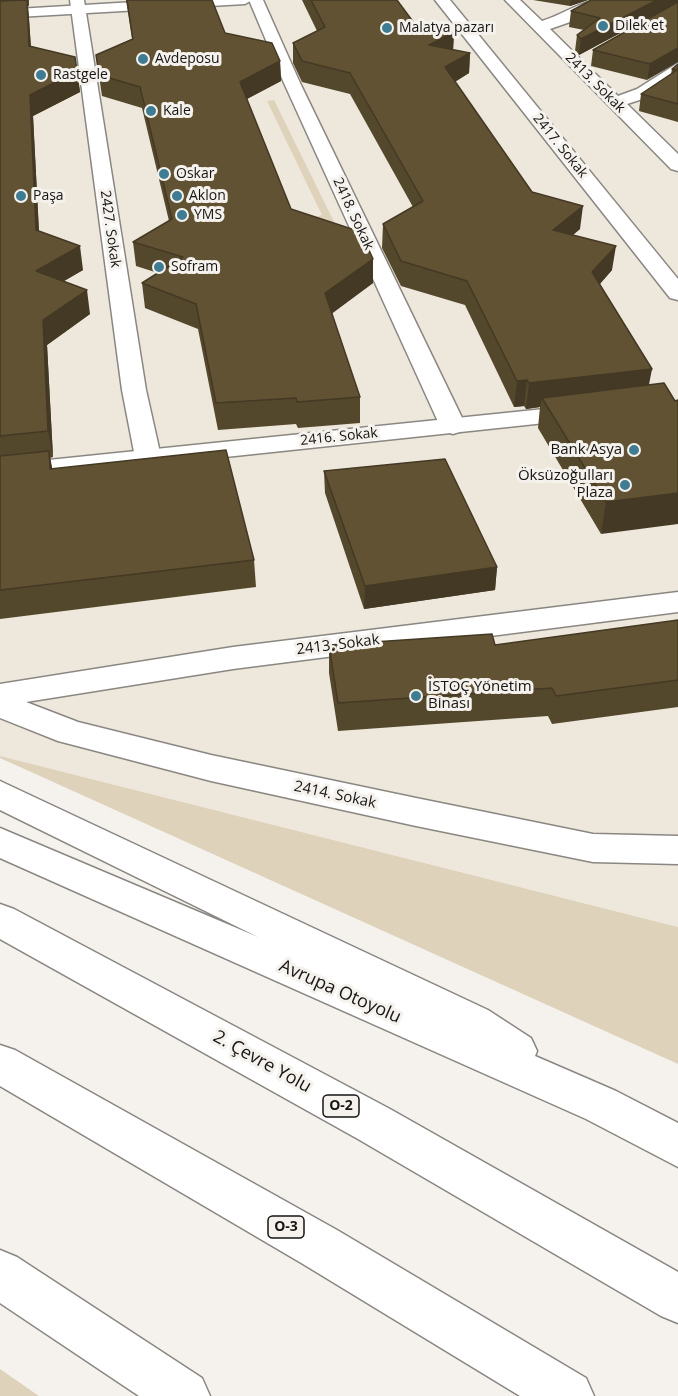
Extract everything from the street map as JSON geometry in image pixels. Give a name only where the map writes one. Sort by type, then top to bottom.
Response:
[{"type":"main road","points":[[0,14],[78,5],[245,0]]},
{"type":"main road","name":"2418. Sokak","points":[[256,0],[292,83],[453,426]]},
{"type":"main road","name":"2417. Sokak","points":[[442,0],[678,292]]},
{"type":"main road","name":"2413. Sokak","points":[[512,0],[614,103],[669,145],[678,165]]},
{"type":"main road","points":[[539,27],[565,19],[598,0]]},
{"type":"main road","name":"2427. Sokak","points":[[78,5],[134,390],[148,457]]},
{"type":"main road","points":[[576,64],[595,57]]},
{"type":"main road","points":[[614,103],[643,93],[678,68]]},
{"type":"main road","name":"2416. Sokak","points":[[0,473],[608,410]]},
{"type":"main road","name":"2413. Sokak","points":[[0,695],[233,658],[678,602]]},
{"type":"main road","name":"2414. Sokak","points":[[0,705],[70,732],[212,768],[416,812],[593,848],[678,850]]},
{"type":"main road","points":[[0,795],[473,1023],[601,1105]]},
{"type":"main road","name":"Avrupa Otoyolu","points":[[0,842],[601,1105],[678,1146]]},
{"type":"main road","name":"2. Çevre Yolu","points":[[0,920],[364,1118],[678,1299]]},
{"type":"main road","name":"O-3","points":[[0,1064],[320,1247],[568,1396]]},
{"type":"main road","points":[[0,1274],[184,1396]]},
{"type":"shaded area","points":[[0,0],[678,0],[678,927],[0,756]]},
{"type":"shaded area","points":[[274,100],[338,230],[309,219],[322,215],[267,101]]},
{"type":"shaded area","points":[[0,756],[678,927],[678,1064],[0,758]]},
{"type":"shaded area","points":[[0,1369],[39,1396],[0,1396]]},
{"type":"building","points":[[27,0],[29,46],[75,57],[77,71],[30,95],[36,230],[80,246],[36,271],[87,290],[43,320],[48,431],[0,436],[0,1]]},
{"type":"building","points":[[127,0],[212,0],[225,33],[272,43],[280,61],[240,82],[291,209],[361,232],[373,259],[325,293],[360,397],[297,402],[296,398],[216,403],[196,304],[142,283],[183,257],[133,242],[172,219],[140,87],[99,75],[96,55],[133,39]]},
{"type":"building","points":[[311,0],[397,0],[414,23],[454,32],[429,45],[470,53],[445,67],[532,192],[583,206],[553,230],[616,246],[592,272],[652,369],[529,383],[527,380],[517,381],[467,281],[401,261],[383,224],[423,201],[350,73],[302,61],[293,43],[325,27]]},
{"type":"building","points":[[591,0],[657,0],[581,39],[577,35],[600,18],[571,11]]},
{"type":"building","points":[[678,2],[678,48],[650,64],[593,50]]},
{"type":"building","points":[[678,64],[678,104],[641,94],[677,70],[672,69]]},
{"type":"building","points":[[664,383],[675,401],[678,400],[678,493],[606,502],[542,398]]},
{"type":"building","points":[[226,450],[254,560],[0,590],[0,456],[49,451],[50,469]]},
{"type":"building","points":[[445,459],[497,567],[365,586],[324,471]]},
{"type":"building","points":[[678,620],[678,680],[556,696],[552,688],[338,703],[329,645],[492,634],[495,645]]},
{"type":"place","name":"Dilek et","points":[[603,26]]},
{"type":"place","name":"Malatya pazarı","points":[[387,28]]},
{"type":"place","name":"Avdeposu","points":[[143,59]]},
{"type":"place","name":"Rastgele","points":[[41,75]]},
{"type":"place","name":"Kale","points":[[151,111]]},
{"type":"place","name":"Oskar","points":[[164,174]]},
{"type":"place","name":"Paşa","points":[[21,196]]},
{"type":"place","name":"Aklon","points":[[177,196]]},
{"type":"place","name":"YMS","points":[[182,215]]},
{"type":"place","name":"Sofram","points":[[159,267]]},
{"type":"place","name":"Bank Asya","points":[[634,450]]},
{"type":"place","name":"Öksüzoğulları Plaza","points":[[625,485]]},
{"type":"place","name":"İSTOÇ Yönetim Binası","points":[[416,696]]}]
